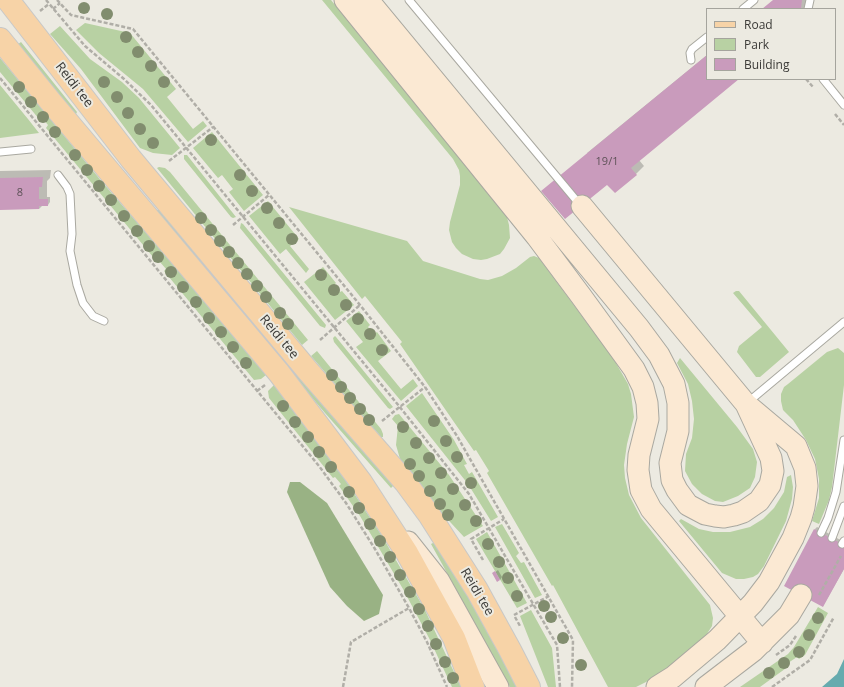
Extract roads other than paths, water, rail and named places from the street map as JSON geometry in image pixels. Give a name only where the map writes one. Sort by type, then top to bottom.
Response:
[{"type":"main road","name":"Reidi tee","points":[[8,0],[136,165],[302,365],[405,482],[430,516],[477,590],[529,687]]},
{"type":"main road","name":"Reidi tee","points":[[0,39],[50,101],[279,373],[361,482],[414,566],[454,638],[473,687]]},
{"type":"street","points":[[345,0],[409,77],[537,237],[582,296],[634,369],[643,387],[647,403],[648,419],[639,455],[638,470],[641,490],[651,509],[740,617],[768,636]]},
{"type":"street","points":[[368,0],[650,342],[666,366],[674,384],[679,412],[678,431],[671,458],[672,480],[676,490],[688,504],[705,514],[724,517],[743,512],[759,501],[770,485],[773,471],[771,458],[746,404]]},
{"type":"street","points":[[582,206],[746,404],[796,446],[803,461],[807,486],[801,518],[787,549],[769,582],[754,602],[740,617],[673,677],[657,687]]},
{"type":"street","points":[[537,237],[547,233],[561,233]]},
{"type":"street","points":[[361,482],[439,581],[498,687]]},
{"type":"street","points":[[706,687],[753,651],[789,615],[801,595]]},
{"type":"lane","points":[[409,0],[582,206]]},
{"type":"lane","points":[[744,8],[754,0]]},
{"type":"lane","points":[[691,60],[690,53],[692,49],[706,38]]},
{"type":"lane","points":[[824,80],[844,105]]},
{"type":"lane","points":[[0,152],[31,149]]},
{"type":"lane","points":[[58,175],[67,187],[70,194],[72,234],[70,251],[77,285],[83,303],[93,316],[104,321]]},
{"type":"lane","points":[[746,404],[844,322]]},
{"type":"lane","points":[[821,533],[828,518],[836,492],[844,440]]},
{"type":"lane","points":[[832,538],[844,506]]},
{"type":"water","points":[[844,659],[844,687],[822,687],[837,674]]}]
